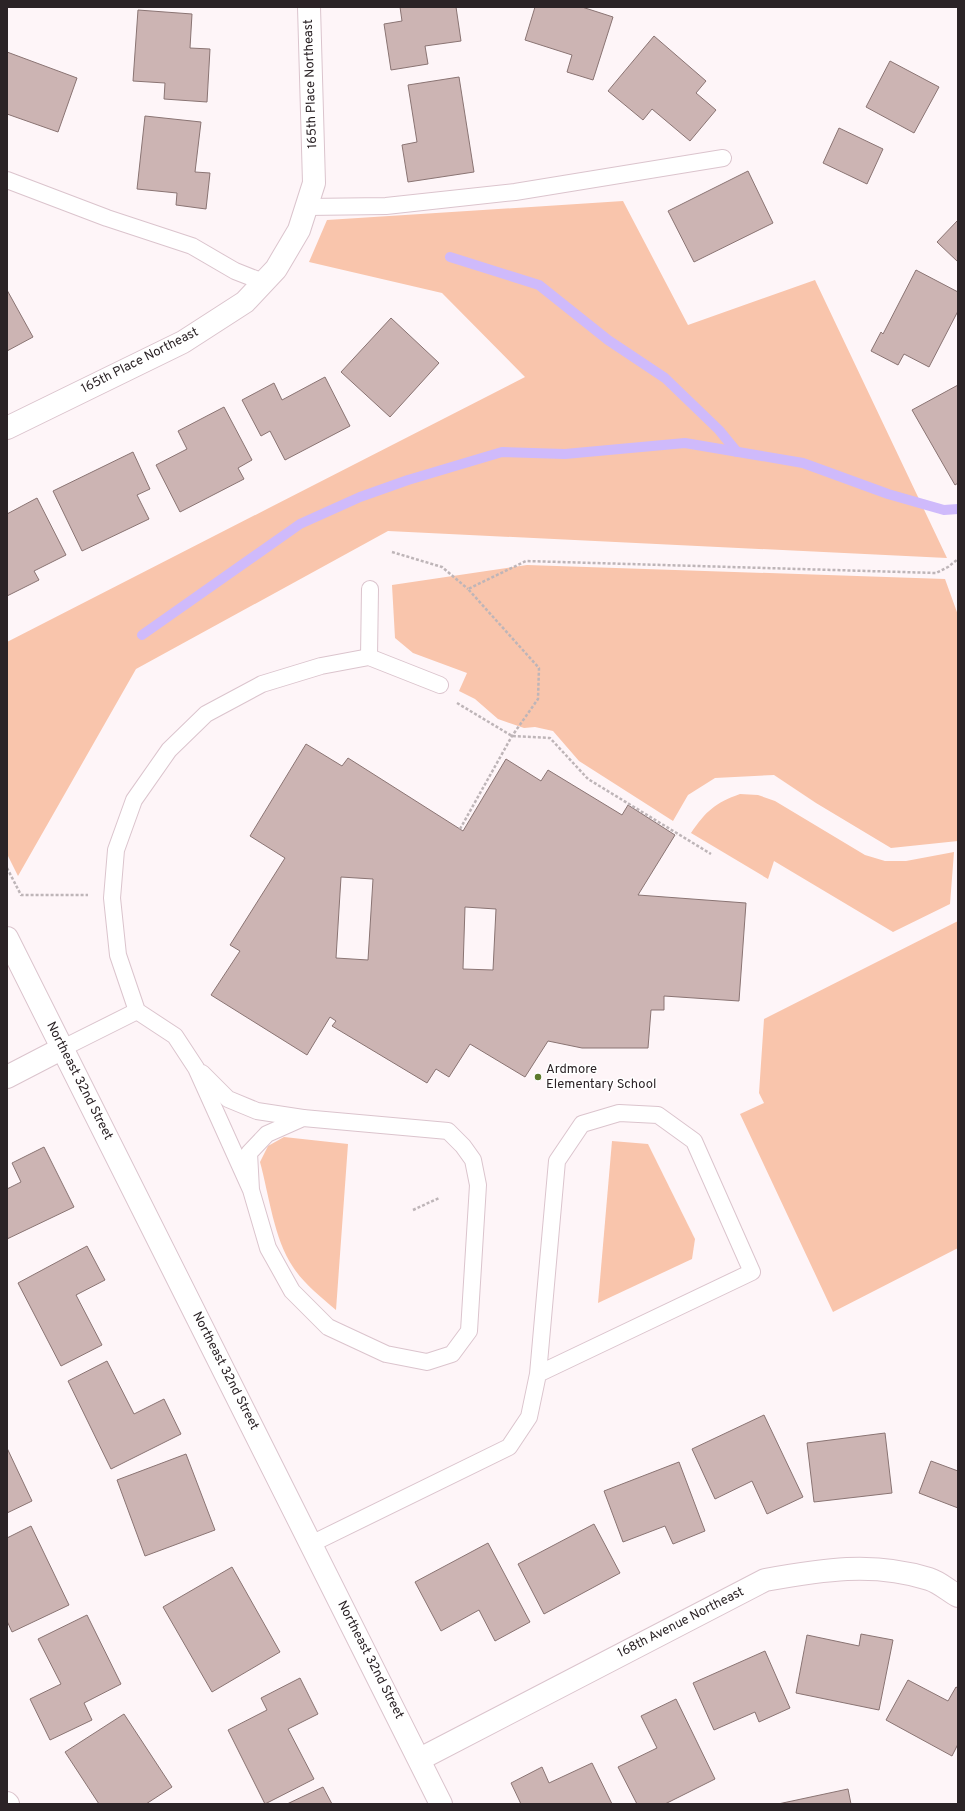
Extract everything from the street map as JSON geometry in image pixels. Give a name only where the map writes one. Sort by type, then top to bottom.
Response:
[{"type":"street","name":"165th Place Northeast","points":[[7,428],[184,342],[245,302],[276,269],[299,230],[314,183],[309,7]]},
{"type":"street","name":"Northeast 32nd Street","points":[[7,938],[420,1759],[441,1804]]},
{"type":"street","points":[[7,1077],[63,1048]]},
{"type":"street","name":"168th Avenue Northeast","points":[[420,1759],[765,1580],[820,1570],[876,1567],[930,1579],[958,1596]]},
{"type":"lane","points":[[306,207],[386,206],[515,192],[724,158]]},
{"type":"lane","points":[[7,180],[107,218],[192,246],[236,271],[263,282]]},
{"type":"lane","points":[[369,657],[370,589]]},
{"type":"lane","points":[[196,1068],[228,1098],[257,1111],[303,1118],[448,1131],[463,1146],[473,1160],[478,1185],[469,1331],[452,1354],[427,1362],[386,1354],[328,1327],[292,1291],[268,1248],[251,1190],[196,1068],[175,1036],[137,1011],[118,955],[112,898],[116,850],[134,800],[169,750],[206,714],[262,684],[321,666],[369,657],[440,686]]},
{"type":"lane","points":[[63,1048],[137,1011]]},
{"type":"lane","points":[[311,1544],[509,1447],[529,1417],[538,1374],[557,1161],[582,1124],[619,1113],[658,1115],[694,1141],[752,1272],[538,1374]]},
{"type":"lane","points":[[251,1190],[249,1153],[267,1134],[303,1118]]},
{"type":"path","points":[[392,552],[442,567],[468,589],[538,668],[538,699],[512,736],[460,829]]},
{"type":"path","points":[[468,589],[526,562],[936,573],[948,567],[958,559]]},
{"type":"path","points":[[440,686],[451,699],[512,736],[550,738],[588,779],[711,854]]},
{"type":"path","points":[[7,868],[21,895],[69,895]]},
{"type":"path","points":[[413,1210],[439,1198]]},
{"type":"shaded area","points":[[623,201],[688,325],[815,280],[947,558],[388,531],[136,669],[18,876],[7,854],[7,642],[525,377],[442,293],[309,262],[327,220]]},
{"type":"shaded area","points":[[527,565],[945,579],[958,615],[958,841],[891,848],[816,803],[774,775],[715,778],[688,795],[673,821],[579,761],[553,731],[535,727],[524,728],[498,719],[475,699],[459,691],[467,673],[413,653],[395,638],[392,585]]},
{"type":"shaded area","points":[[740,794],[758,795],[775,801],[865,855],[885,861],[906,861],[954,852],[950,904],[893,932],[774,861],[768,879],[691,833],[701,819],[717,804]]},
{"type":"shaded area","points":[[958,921],[958,1248],[833,1312],[740,1114],[764,1103],[759,1093],[764,1019]]},
{"type":"shaded area","points":[[284,1137],[348,1144],[336,1310],[313,1290],[297,1273],[286,1256],[277,1230],[260,1162],[268,1146]]},
{"type":"shaded area","points":[[612,1141],[648,1144],[695,1239],[692,1259],[598,1303]]},
{"type":"building","points":[[400,7],[456,7],[461,41],[425,46],[428,64],[391,70],[384,24],[402,21]]},
{"type":"building","points":[[535,7],[582,7],[613,17],[593,80],[567,72],[572,55],[525,40]]},
{"type":"building","points":[[138,10],[192,14],[190,48],[210,49],[207,102],[164,99],[165,83],[133,81]]},
{"type":"building","points":[[654,36],[706,81],[696,93],[716,110],[690,141],[652,109],[643,120],[608,91]]},
{"type":"building","points":[[7,52],[77,78],[58,132],[7,114]]},
{"type":"building","points":[[890,61],[939,87],[914,133],[866,107]]},
{"type":"building","points":[[459,77],[474,172],[408,182],[402,145],[417,142],[408,85]]},
{"type":"building","points":[[145,116],[201,122],[195,172],[210,173],[206,209],[176,205],[177,193],[137,189]]},
{"type":"building","points":[[839,128],[883,149],[867,184],[823,163]]},
{"type":"building","points":[[748,171],[773,223],[694,262],[668,211]]},
{"type":"building","points":[[958,220],[958,262],[937,242]]},
{"type":"building","points":[[916,270],[958,292],[958,311],[929,367],[904,354],[898,365],[871,351],[881,332],[883,334]]},
{"type":"building","points":[[7,290],[33,337],[7,351]]},
{"type":"building","points":[[391,318],[439,363],[390,417],[341,372]]},
{"type":"building","points":[[325,377],[350,426],[285,460],[270,431],[261,436],[242,400],[274,383],[282,400]]},
{"type":"building","points":[[958,385],[958,483],[955,485],[912,410]]},
{"type":"building","points":[[224,407],[252,460],[238,468],[244,479],[180,512],[156,465],[187,449],[178,431]]},
{"type":"building","points":[[133,452],[150,489],[137,495],[149,519],[82,551],[53,491]]},
{"type":"building","points":[[37,498],[66,555],[34,571],[39,580],[7,596],[7,514]]},
{"type":"building","points":[[306,744],[342,766],[348,758],[463,831],[506,759],[541,781],[548,770],[622,815],[628,805],[675,835],[638,895],[746,903],[739,1001],[664,996],[664,1010],[651,1010],[648,1048],[582,1048],[548,1041],[525,1077],[470,1044],[449,1077],[436,1069],[427,1083],[332,1026],[336,1021],[330,1017],[307,1055],[211,995],[240,951],[230,945],[285,858],[250,836]],"holes":[[[341,877],[373,879],[368,960],[336,958]],[[465,907],[496,909],[493,970],[463,969]]]},
{"type":"building","points":[[44,1147],[74,1207],[7,1239],[7,1189],[21,1182],[12,1163]]},
{"type":"building","points":[[87,1246],[105,1280],[76,1295],[102,1345],[61,1366],[18,1283]]},
{"type":"building","points":[[107,1361],[134,1414],[164,1399],[181,1434],[111,1469],[68,1381]]},
{"type":"building","points":[[764,1415],[803,1497],[767,1514],[752,1481],[715,1499],[692,1449]]},
{"type":"building","points":[[885,1433],[892,1493],[814,1502],[807,1443]]},
{"type":"building","points":[[7,1448],[32,1501],[7,1513]]},
{"type":"building","points":[[186,1454],[215,1530],[145,1556],[117,1480]]},
{"type":"building","points":[[931,1461],[958,1471],[958,1508],[919,1493]]},
{"type":"building","points":[[679,1462],[705,1531],[673,1544],[665,1526],[623,1542],[604,1491]]},
{"type":"building","points":[[594,1524],[620,1573],[544,1614],[518,1564]]},
{"type":"building","points":[[31,1526],[69,1605],[12,1632],[7,1621],[7,1538]]},
{"type":"building","points":[[488,1543],[530,1622],[495,1641],[479,1610],[441,1631],[415,1582]]},
{"type":"building","points":[[232,1567],[280,1652],[212,1692],[163,1607]]},
{"type":"building","points":[[87,1615],[121,1684],[84,1703],[92,1720],[50,1740],[30,1699],[61,1684],[38,1639]]},
{"type":"building","points":[[861,1634],[893,1640],[879,1710],[796,1693],[807,1635],[859,1646]]},
{"type":"building","points":[[765,1651],[790,1708],[759,1722],[755,1712],[714,1730],[693,1683]]},
{"type":"building","points":[[300,1678],[318,1714],[288,1729],[314,1779],[265,1804],[228,1730],[267,1710],[261,1698]]},
{"type":"building","points":[[908,1680],[948,1701],[956,1687],[958,1688],[958,1744],[952,1756],[886,1720]]},
{"type":"building","points":[[676,1699],[715,1779],[665,1804],[637,1804],[618,1767],[657,1748],[641,1716]]},
{"type":"building","points":[[124,1714],[172,1787],[146,1804],[99,1804],[65,1752]]},
{"type":"building","points":[[592,1763],[612,1804],[521,1804],[511,1783],[542,1767],[549,1783]]},
{"type":"building","points":[[323,1787],[332,1804],[287,1804]]},
{"type":"building","points":[[848,1789],[851,1804],[778,1804]]},
{"type":"waterway","points":[[450,257],[539,285],[608,340],[665,378],[719,430],[737,452]]},
{"type":"waterway","points":[[142,635],[300,524],[360,497],[408,480],[502,452],[565,454],[685,443],[803,463],[888,494],[944,510],[958,509]]},
{"type":"place","name":"Ardmore Elementary School","points":[[538,1077]]}]
